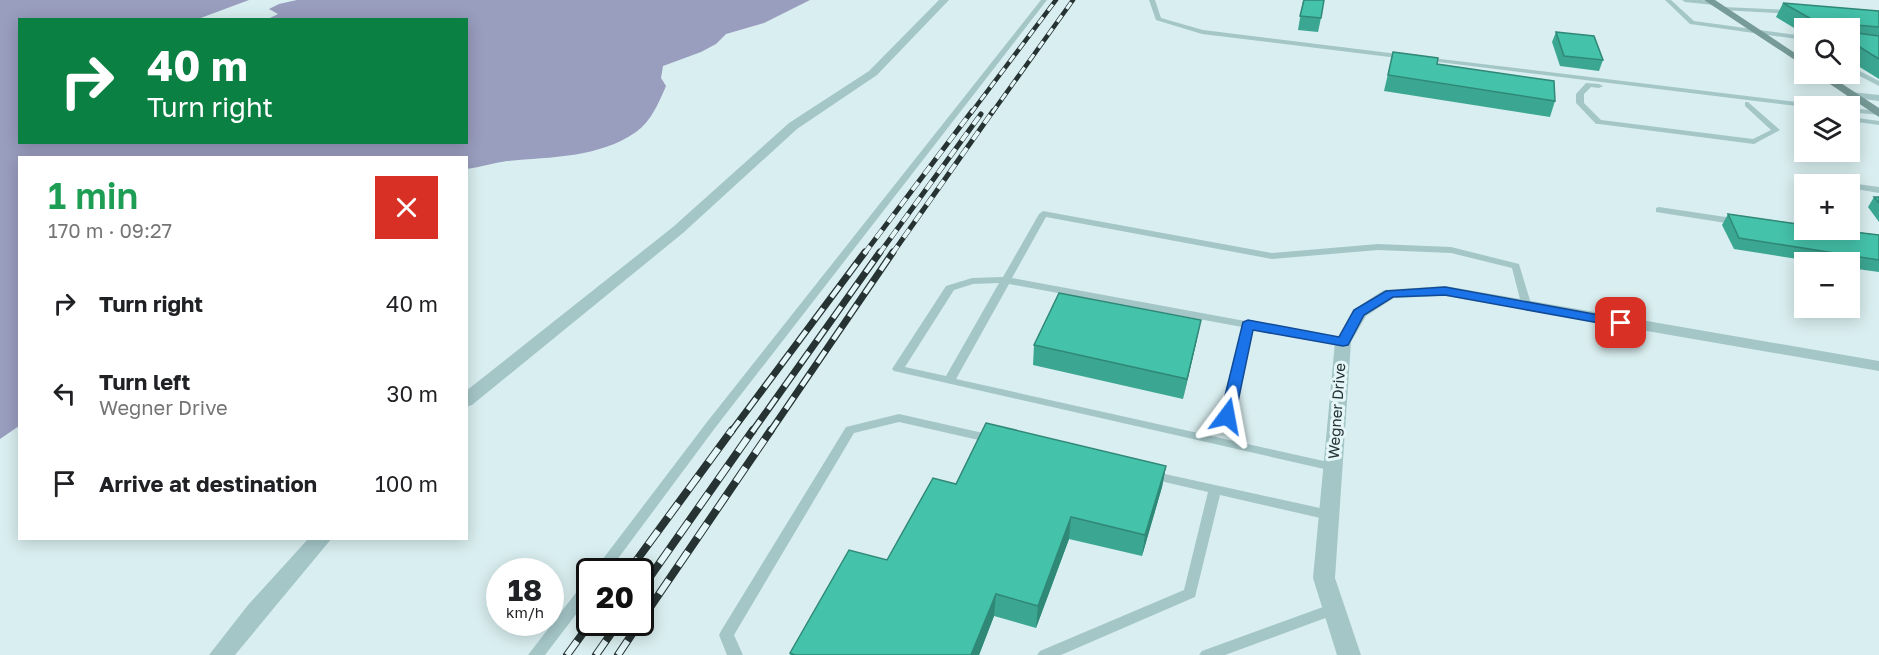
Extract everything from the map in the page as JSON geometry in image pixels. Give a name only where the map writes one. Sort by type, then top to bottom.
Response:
[{"type":"main road","points":[[1715,4],[1794,56]]},
{"type":"main road","points":[[1835,84],[1879,112]]},
{"type":"street","points":[[468,399],[678,230],[793,126],[873,73],[944,0]]},
{"type":"street","points":[[1852,95],[1879,98]]},
{"type":"street","name":"Wegner Drive","points":[[1334,609],[1324,578],[1343,342],[1359,313],[1390,293],[1445,291],[1527,307],[1879,366]]},
{"type":"street","points":[[221,655],[320,540]]},
{"type":"street","points":[[1334,609],[1349,655]]},
{"type":"lane","points":[[611,558],[711,425],[1044,0]]},
{"type":"lane","points":[[1152,0],[1158,19],[1202,32],[1794,104]]},
{"type":"lane","points":[[1668,0],[1692,23],[1794,37]]},
{"type":"lane","points":[[1685,0],[1803,14]]},
{"type":"lane","points":[[1860,74],[1879,84]]},
{"type":"lane","points":[[1748,104],[1776,130],[1754,142],[1599,122],[1580,103],[1580,94],[1589,85],[1748,104],[1794,111]]},
{"type":"lane","points":[[1860,111],[1879,112]]},
{"type":"lane","points":[[1860,120],[1879,123]]},
{"type":"lane","points":[[1860,187],[1879,190]]},
{"type":"lane","points":[[1659,210],[1748,223]]},
{"type":"lane","points":[[950,380],[1043,214],[1272,256],[1378,247],[1451,250],[1516,266],[1527,307]]},
{"type":"lane","points":[[1333,466],[898,369],[950,288],[972,281],[1006,280],[1343,342]]},
{"type":"lane","points":[[1227,416],[1248,324]]},
{"type":"lane","points":[[735,655],[726,635],[850,430],[899,418],[1000,441]]},
{"type":"lane","points":[[1136,471],[1329,515]]},
{"type":"lane","points":[[1045,655],[1190,593],[1215,489]]},
{"type":"lane","points":[[536,655],[576,603]]},
{"type":"lane","points":[[1207,655],[1334,609]]},
{"type":"shaded area","points":[[0,0],[249,0],[201,18],[18,18],[18,144],[468,144],[468,18],[270,18],[278,14],[269,9],[297,0],[810,0],[764,23],[726,34],[716,44],[701,52],[663,66],[661,78],[666,86],[646,123],[622,141],[590,152],[507,161],[468,169],[468,156],[18,156],[18,427],[0,439]]},
{"type":"building","points":[[1304,0],[1324,0],[1321,18],[1300,16]]},
{"type":"building","points":[[1783,3],[1879,11],[1879,27],[1860,25],[1860,18],[1809,18]]},
{"type":"building","points":[[1556,32],[1594,36],[1603,60],[1564,56]]},
{"type":"building","points":[[1860,33],[1879,36],[1879,59],[1860,47]]},
{"type":"building","points":[[1393,52],[1438,58],[1437,64],[1554,81],[1555,101],[1388,75]]},
{"type":"building","points":[[1728,214],[1794,224],[1794,240],[1860,240],[1860,233],[1879,235],[1879,260],[1860,257],[1860,252],[1828,252],[1739,238]]},
{"type":"building","points":[[1059,293],[1201,320],[1187,379],[1034,345]]},
{"type":"building","points":[[986,423],[1166,466],[1145,535],[1071,517],[1038,606],[996,594],[971,655],[795,655],[790,653],[849,550],[887,560],[933,478],[956,484]]},
{"type":"railway","points":[[971,113],[1056,0]]},
{"type":"railway","points":[[992,113],[1073,0]]},
{"type":"railway","points":[[864,254],[972,111]]},
{"type":"railway","points":[[892,254],[993,111]]},
{"type":"railway","points":[[879,254],[981,114]]},
{"type":"railway","points":[[731,432],[865,252]]},
{"type":"railway","points":[[752,432],[880,252]]},
{"type":"railway","points":[[770,432],[893,252]]},
{"type":"railway","points":[[638,558],[732,430]]},
{"type":"railway","points":[[654,571],[753,430]]},
{"type":"railway","points":[[618,655],[771,430]]},
{"type":"railway","points":[[567,655],[581,636]]},
{"type":"railway","points":[[596,655],[609,636]]},
{"type":"route","points":[[1227,416],[1248,324],[1343,342],[1359,313],[1390,293],[1445,291],[1621,323]]}]
